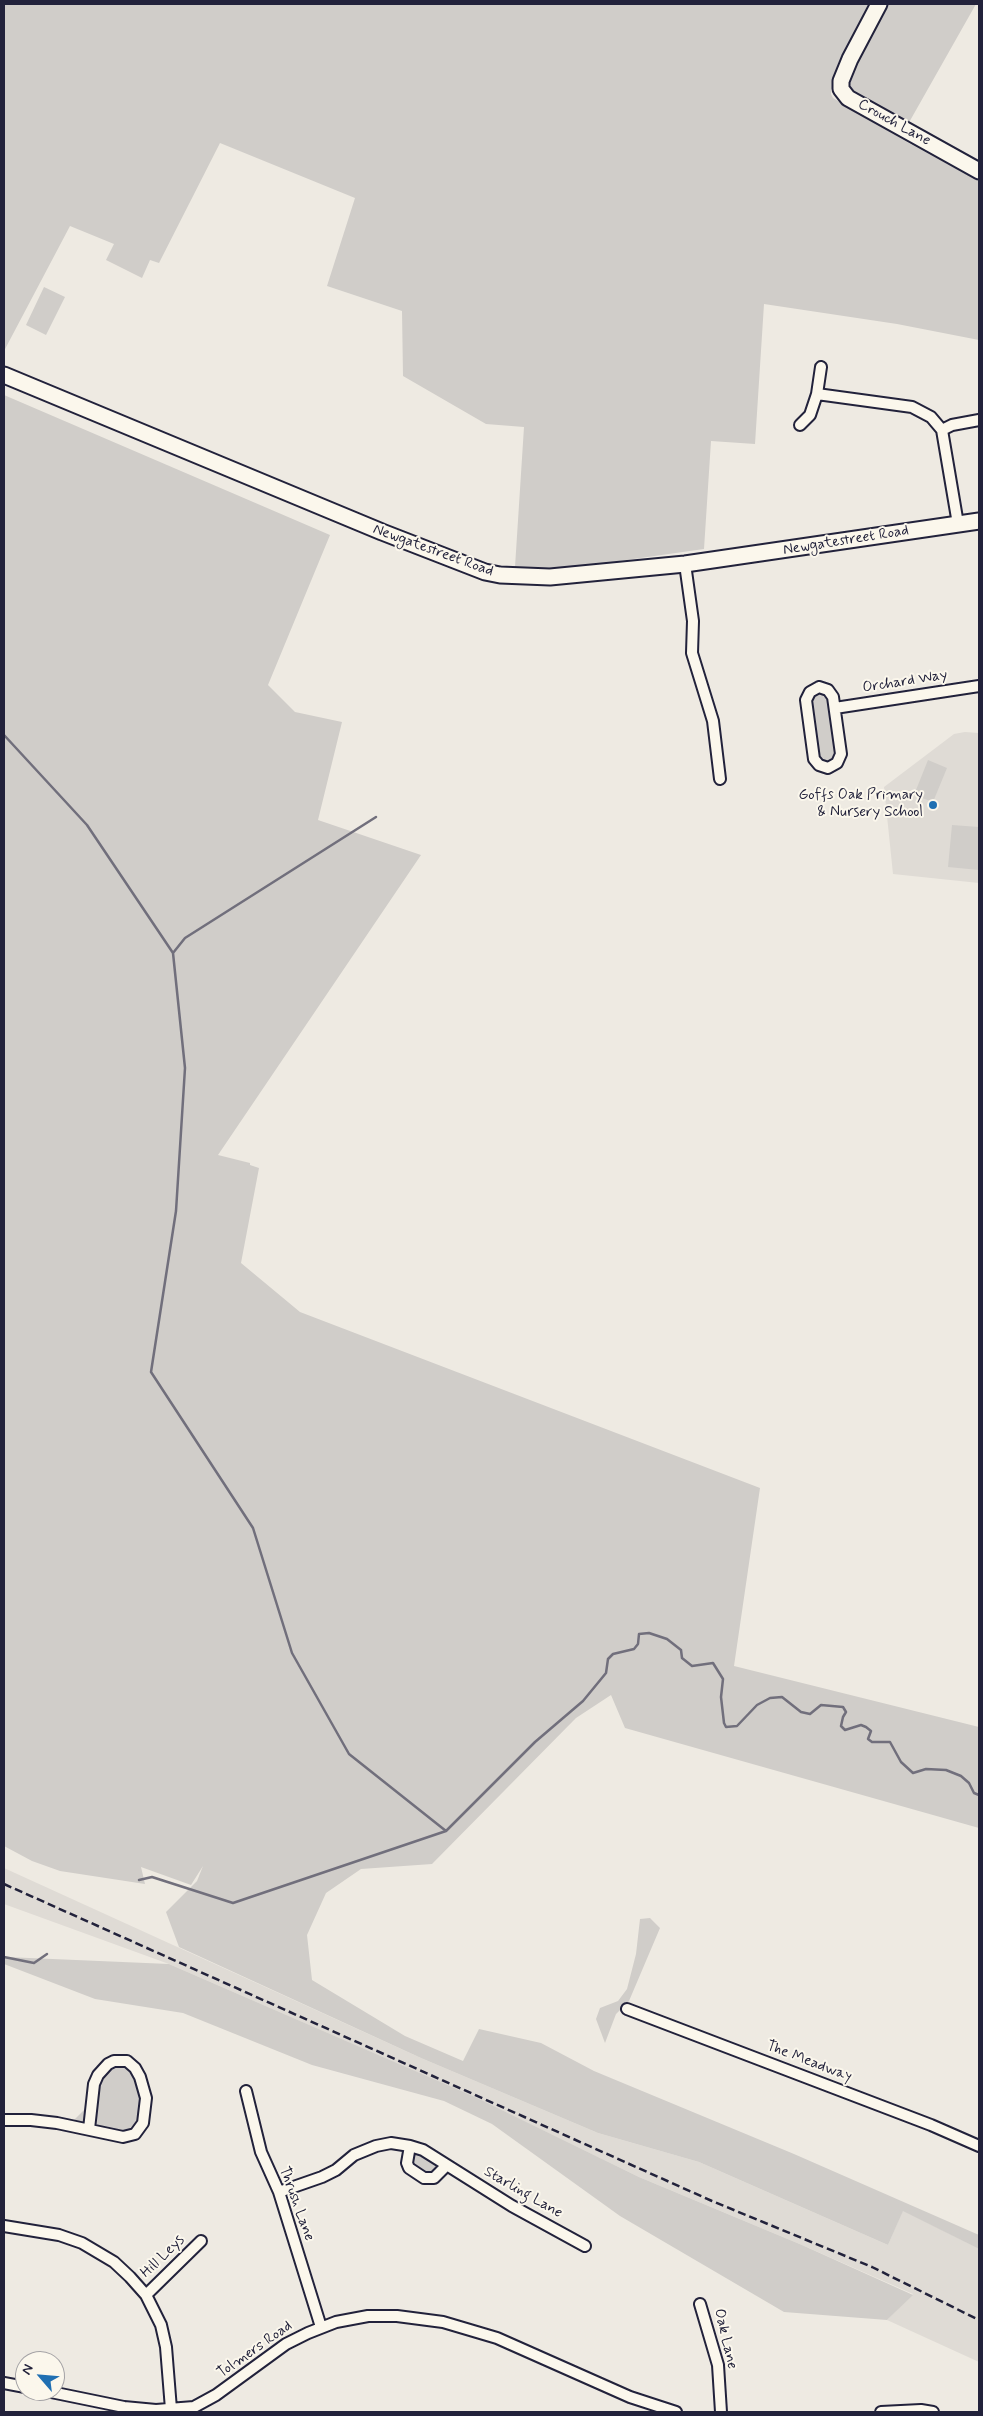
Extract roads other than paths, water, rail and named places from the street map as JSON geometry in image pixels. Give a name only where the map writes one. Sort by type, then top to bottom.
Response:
[{"type":"street","name":"Crouch Lane","points":[[879,4],[847,66],[841,81],[841,89],[848,98],[979,171]]},
{"type":"street","points":[[800,425],[814,406],[821,367]]},
{"type":"street","name":"Newgatestreet Road","points":[[4,374],[348,519],[484,572],[524,578],[550,577],[685,564],[972,524]]},
{"type":"street","points":[[817,394],[912,407],[931,417],[942,430],[972,524]]},
{"type":"street","points":[[942,430],[952,425],[979,420]]},
{"type":"street","points":[[685,564],[693,621],[692,653],[713,721],[720,779]]},
{"type":"street","name":"Orchard Way","points":[[835,708],[979,686]]},
{"type":"street","points":[[824,688],[833,697],[835,708],[841,754],[838,763],[828,768],[819,765],[814,759],[808,696],[814,689],[824,688]]},
{"type":"street","name":"The Meadway","points":[[627,2009],[931,2125],[979,2146]]},
{"type":"street","points":[[4,2120],[31,2120],[123,2136],[135,2134],[144,2123],[146,2110],[144,2088],[135,2068],[127,2061],[114,2061],[108,2064],[98,2075],[94,2084],[89,2130]]},
{"type":"street","name":"Thrush Lane","points":[[246,2091],[261,2152],[278,2192],[321,2327]]},
{"type":"street","name":"Starling Lane","points":[[278,2192],[322,2177],[336,2170],[354,2155],[376,2146],[392,2144],[410,2146],[422,2150],[512,2206],[585,2246]]},
{"type":"street","points":[[410,2146],[407,2163],[409,2168],[424,2178],[434,2178],[446,2166]]},
{"type":"street","points":[[4,2226],[51,2233],[82,2243],[114,2262],[146,2294],[161,2324],[166,2346],[170,2409]]},
{"type":"street","name":"Hill Leys","points":[[146,2294],[201,2241]]},
{"type":"street","name":"Oak Lane","points":[[700,2304],[718,2364],[721,2412]]},
{"type":"street","name":"Tolmers Road","points":[[65,2395],[124,2409],[194,2407],[203,2404],[286,2344],[321,2327],[368,2316],[397,2316],[443,2322],[497,2338],[622,2394],[676,2412]]},
{"type":"street","points":[[881,2412],[921,2410],[933,2412]]},
{"type":"waterway","points":[[4,735],[87,825],[173,953],[185,1068],[176,1211],[151,1372],[253,1528],[292,1653],[349,1754],[446,1831],[535,1742],[583,1701],[606,1673],[608,1659],[613,1654],[634,1649],[638,1644],[639,1634],[649,1633],[667,1639],[681,1650],[682,1658],[692,1666],[713,1663],[723,1679],[721,1697],[726,1727],[737,1726],[757,1705],[770,1698],[782,1697],[801,1712],[810,1714],[821,1705],[843,1707],[846,1712],[841,1726],[845,1730],[861,1725],[866,1727],[871,1731],[868,1739],[872,1742],[890,1742],[901,1762],[913,1773],[926,1769],[946,1770],[961,1776],[969,1783],[974,1793],[979,1795]]},
{"type":"waterway","points":[[173,953],[185,938],[376,817]]},
{"type":"waterway","points":[[139,1880],[152,1877],[233,1903],[446,1831]]},
{"type":"waterway","points":[[4,1957],[34,1963],[47,1954]]},
{"type":"railway","points":[[4,1884],[712,2201],[872,2267],[979,2320]]},
{"type":"place","name":"Goffs Oak Primary & Nursery School","points":[[933,805]]}]
